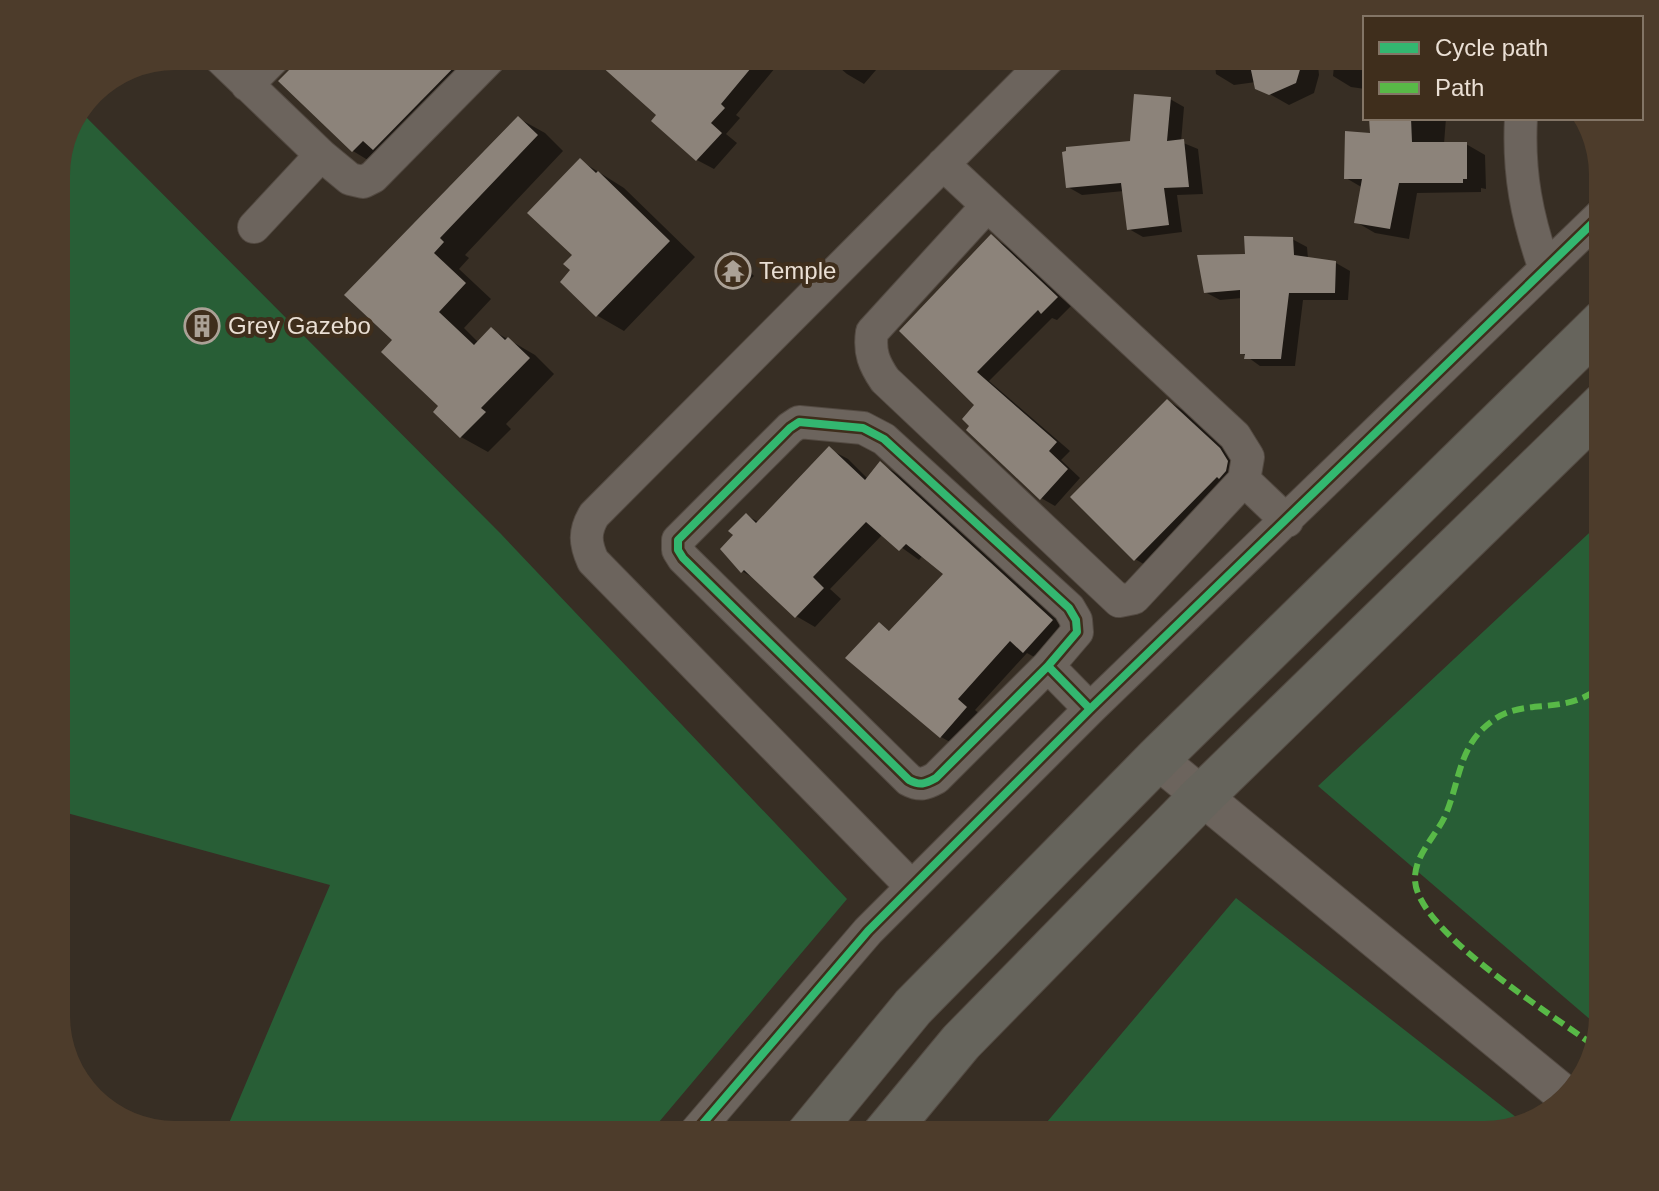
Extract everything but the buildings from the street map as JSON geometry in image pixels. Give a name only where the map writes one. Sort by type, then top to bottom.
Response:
[{"type":"main road","points":[[819,1121],[913,1007],[1157,759],[1589,336]]},
{"type":"main road","points":[[896,1121],[961,1042],[1202,796],[1589,419]]},
{"type":"street","points":[[232,70],[321,155],[350,179],[363,182],[373,177],[478,70]]},
{"type":"street","points":[[247,85],[262,70]]},
{"type":"street","points":[[912,887],[593,561],[586,545],[586,528],[594,515],[1037,70]]},
{"type":"street","points":[[1521,120],[1521,177],[1529,225],[1545,269]]},
{"type":"street","points":[[254,227],[321,155]]},
{"type":"street","points":[[943,164],[1235,436],[1248,457],[1244,480],[1134,598],[1119,601],[885,380],[872,357],[869,346],[872,332],[987,206]]},
{"type":"street","points":[[705,1121],[868,931],[1090,709],[1589,227]]},
{"type":"street","points":[[799,422],[863,428],[884,439],[1069,608],[1076,620],[1077,632],[1048,666],[936,778],[918,784],[909,780],[683,558],[678,550],[678,540],[799,422]]},
{"type":"street","points":[[1244,480],[1287,521]]},
{"type":"street","points":[[1048,666],[1090,709]]},
{"type":"street","points":[[1157,759],[1558,1090]]},
{"type":"green space","points":[[87,118],[501,534],[847,899],[660,1121],[230,1121],[330,885],[70,814],[70,168],[74,148]]},
{"type":"green space","points":[[1589,533],[1589,1018],[1318,786]]},
{"type":"green space","points":[[1236,898],[1514,1116],[1484,1121],[1048,1121]]},
{"type":"marked path","points":[[1586,1040],[1460,945],[1420,899],[1415,878],[1422,853],[1446,814],[1468,750],[1483,728],[1507,713],[1575,701],[1589,695]]},
{"type":"cycle path","points":[[705,1121],[868,931],[1090,709],[1589,227]]},
{"type":"cycle path","points":[[1048,666],[936,778],[926,783],[916,783],[909,780],[683,558],[678,550],[678,540],[799,422],[863,428],[884,439],[1069,608],[1076,620],[1077,632],[1048,666],[1090,709]]},
{"type":"place","name":"Temple","points":[[733,271]]},
{"type":"place","name":"Grey Gazebo","points":[[202,326]]}]
